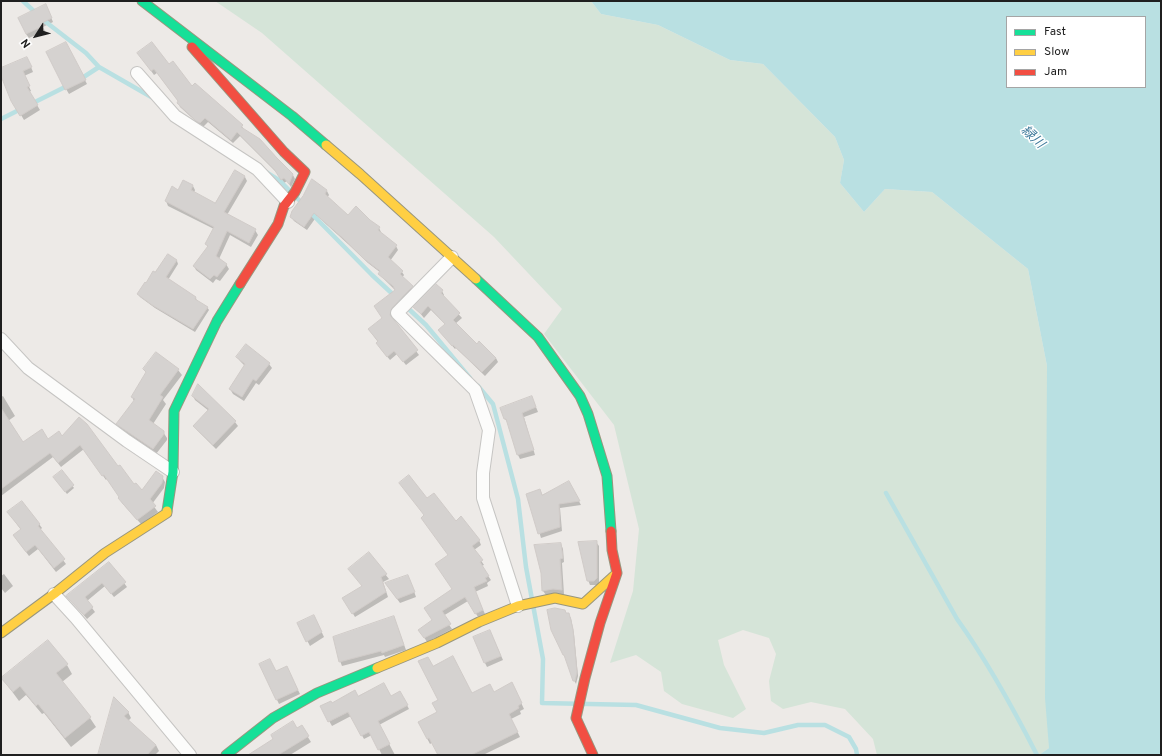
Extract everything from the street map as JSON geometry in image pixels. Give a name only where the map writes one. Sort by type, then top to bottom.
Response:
[{"type":"street","points":[[142,1],[292,116],[360,174],[538,337],[580,396],[588,414],[607,476],[612,550],[617,573],[600,623],[576,718],[593,755]]},
{"type":"street","points":[[1,633],[54,594],[105,553],[167,513],[173,472],[174,411],[217,321],[278,224],[284,206],[295,192],[305,172],[284,152],[167,19]]},
{"type":"street","points":[[137,73],[175,116],[257,169],[288,202]]},
{"type":"street","points":[[452,257],[397,313],[475,390],[489,430],[483,473],[483,498],[518,606]]},
{"type":"street","points":[[1,339],[28,368],[127,441],[173,472]]},
{"type":"street","points":[[226,755],[273,718],[317,693],[437,643],[479,622],[518,606],[555,598],[583,604],[617,573]]},
{"type":"street","points":[[54,594],[76,618],[190,755]]},
{"type":"green space","points":[[215,1],[591,1],[601,14],[658,25],[730,60],[763,64],[835,137],[844,160],[840,183],[864,212],[885,189],[932,192],[1028,269],[1047,366],[1049,748],[1039,755],[877,755],[873,739],[845,709],[811,702],[783,709],[771,701],[769,681],[776,654],[769,638],[743,630],[718,640],[724,665],[746,709],[733,718],[682,704],[664,691],[661,672],[636,655],[610,663],[633,591],[639,529],[614,425],[544,334],[562,309],[494,237],[262,33]]},
{"type":"water","name":"緑川","points":[[591,1],[1161,1],[1161,755],[1039,755],[1049,748],[1045,698],[1047,366],[1028,269],[932,192],[885,189],[864,212],[840,183],[844,160],[835,137],[763,64],[730,60],[658,25],[601,14]]},
{"type":"building","points":[[46,4],[52,18],[42,23],[43,26],[26,34],[18,18]]},
{"type":"building","points":[[66,42],[86,80],[65,90],[46,52]]},
{"type":"building","points":[[152,42],[169,64],[173,61],[192,86],[195,83],[243,125],[241,127],[260,139],[293,174],[289,184],[284,178],[281,180],[274,169],[237,132],[231,140],[205,118],[200,123],[196,121],[177,103],[178,101],[154,69],[151,71],[137,53]]},
{"type":"building","points":[[27,57],[32,67],[23,71],[30,86],[27,87],[38,105],[20,116],[11,101],[1,76],[1,68]]},
{"type":"building","points":[[235,170],[245,176],[224,212],[256,229],[249,243],[227,231],[216,256],[227,264],[217,277],[214,275],[210,279],[193,266],[208,246],[205,244],[214,227],[165,201],[172,186],[178,190],[183,180],[193,185],[191,190],[215,203]]},
{"type":"building","points":[[312,179],[327,190],[325,194],[348,215],[356,206],[370,220],[380,227],[378,230],[397,245],[388,257],[403,271],[400,274],[413,286],[392,308],[390,315],[418,350],[403,362],[394,351],[387,357],[376,343],[378,341],[368,329],[382,318],[374,306],[395,290],[393,286],[378,274],[380,271],[364,259],[314,213],[304,227],[290,217],[292,211],[303,196]]},
{"type":"building","points":[[168,254],[177,260],[166,277],[208,307],[193,329],[152,305],[137,294],[153,271],[155,272]]},
{"type":"building","points":[[436,284],[443,290],[441,293],[460,313],[453,320],[477,344],[479,341],[496,358],[482,372],[453,345],[452,346],[438,330],[445,324],[428,306],[421,314],[413,307]]},
{"type":"building","points":[[246,344],[270,363],[256,381],[253,379],[242,397],[229,389],[245,364],[236,357]]},
{"type":"building","points":[[156,352],[179,369],[160,395],[163,397],[149,420],[164,431],[164,434],[153,449],[116,424],[135,399],[131,397],[146,372],[143,369]]},
{"type":"building","points":[[198,384],[236,421],[213,445],[193,426],[209,409],[192,396]]},
{"type":"building","points":[[532,396],[536,407],[522,413],[534,450],[517,455],[506,419],[504,419],[500,408]]},
{"type":"building","points":[[1,408],[23,442],[42,429],[48,439],[59,431],[62,436],[79,417],[87,424],[118,466],[120,465],[134,484],[136,483],[142,490],[156,471],[163,476],[162,483],[150,499],[156,506],[137,520],[118,498],[119,497],[104,475],[102,476],[80,445],[58,463],[50,453],[1,489]]},
{"type":"building","points":[[62,470],[74,485],[65,492],[53,477]]},
{"type":"building","points":[[409,475],[427,498],[434,493],[456,521],[461,516],[480,540],[472,546],[483,560],[480,562],[489,576],[485,578],[487,581],[474,587],[483,610],[475,614],[465,597],[442,611],[451,624],[424,638],[418,630],[432,620],[424,608],[452,589],[435,564],[448,555],[421,518],[424,515],[399,483]]},
{"type":"building","points":[[569,481],[580,501],[559,504],[560,527],[538,534],[526,494],[540,489],[542,495]]},
{"type":"building","points":[[22,501],[40,524],[38,526],[65,559],[54,568],[35,545],[26,552],[13,535],[21,529],[7,512]]},
{"type":"building","points":[[597,541],[597,578],[594,581],[587,581],[578,542]]},
{"type":"building","points":[[561,543],[563,558],[560,559],[562,590],[553,589],[542,591],[541,573],[534,545]]},
{"type":"building","points":[[369,552],[387,574],[381,577],[386,592],[352,614],[342,598],[362,586],[348,569]]},
{"type":"building","points":[[109,562],[126,582],[111,594],[102,583],[85,597],[93,607],[84,615],[66,596]]},
{"type":"building","points":[[408,575],[415,592],[397,599],[385,583]]},
{"type":"building","points":[[555,608],[565,610],[566,613],[569,613],[573,629],[577,672],[575,681],[573,681],[564,655],[551,630],[547,610]]},
{"type":"building","points":[[314,615],[322,632],[306,642],[297,623]]},
{"type":"building","points":[[394,616],[404,645],[382,653],[381,651],[339,662],[333,637]]},
{"type":"building","points":[[490,630],[501,656],[484,663],[473,637]]},
{"type":"building","points":[[48,640],[68,664],[56,673],[91,717],[65,738],[38,704],[36,706],[20,686],[13,692],[1,678]]},
{"type":"building","points":[[453,656],[472,693],[490,684],[494,692],[512,682],[522,703],[518,706],[519,708],[509,714],[518,732],[471,755],[438,755],[418,722],[437,712],[432,703],[438,700],[418,661],[428,657],[433,666]]},
{"type":"building","points":[[270,659],[276,671],[287,666],[298,690],[276,700],[259,664]]},
{"type":"building","points":[[384,683],[391,696],[400,691],[408,705],[378,721],[390,744],[378,750],[369,732],[361,736],[348,712],[328,722],[320,706],[331,701],[332,703],[355,690],[358,696]]},
{"type":"building","points":[[114,697],[129,712],[124,716],[156,745],[147,755],[98,755]]},
{"type":"building","points":[[293,721],[297,728],[302,725],[309,736],[278,755],[248,755],[273,739],[271,735]]},
{"type":"waterway","points":[[23,1],[37,14]]},
{"type":"waterway","points":[[42,19],[86,53],[99,67],[153,98]]},
{"type":"waterway","points":[[79,80],[99,67]]},
{"type":"waterway","points":[[31,104],[69,85]]},
{"type":"waterway","points":[[1,119],[23,108]]},
{"type":"waterway","points":[[266,172],[280,181],[304,205]]},
{"type":"waterway","points":[[309,211],[372,275],[426,325],[470,378]]},
{"type":"waterway","points":[[478,386],[493,404],[518,499],[526,567],[543,659],[542,703],[636,705],[720,728],[764,733],[798,725],[825,725],[849,737],[856,749],[857,755]]},
{"type":"waterway","points":[[886,493],[957,619],[1000,686],[1037,755]]},
{"type":"traffic: fast","points":[[142,1],[292,116],[326,145]]},
{"type":"traffic: fast","points":[[476,279],[538,337],[580,396],[588,414],[607,476],[611,531]]},
{"type":"traffic: fast","points":[[167,511],[173,472],[174,411],[217,321],[240,284]]},
{"type":"traffic: fast","points":[[226,755],[273,718],[317,693],[377,668]]},
{"type":"traffic: slow","points":[[326,145],[476,279]]},
{"type":"traffic: slow","points":[[1,633],[54,594],[105,553],[167,513],[167,511]]},
{"type":"traffic: slow","points":[[377,668],[437,643],[479,622],[518,606],[555,598],[583,604],[616,574]]},
{"type":"traffic: jam","points":[[192,47],[284,152],[305,172],[295,192],[284,206],[278,224],[240,284]]},
{"type":"traffic: jam","points":[[593,755],[576,718],[600,623],[617,573],[612,550],[611,531]]}]
